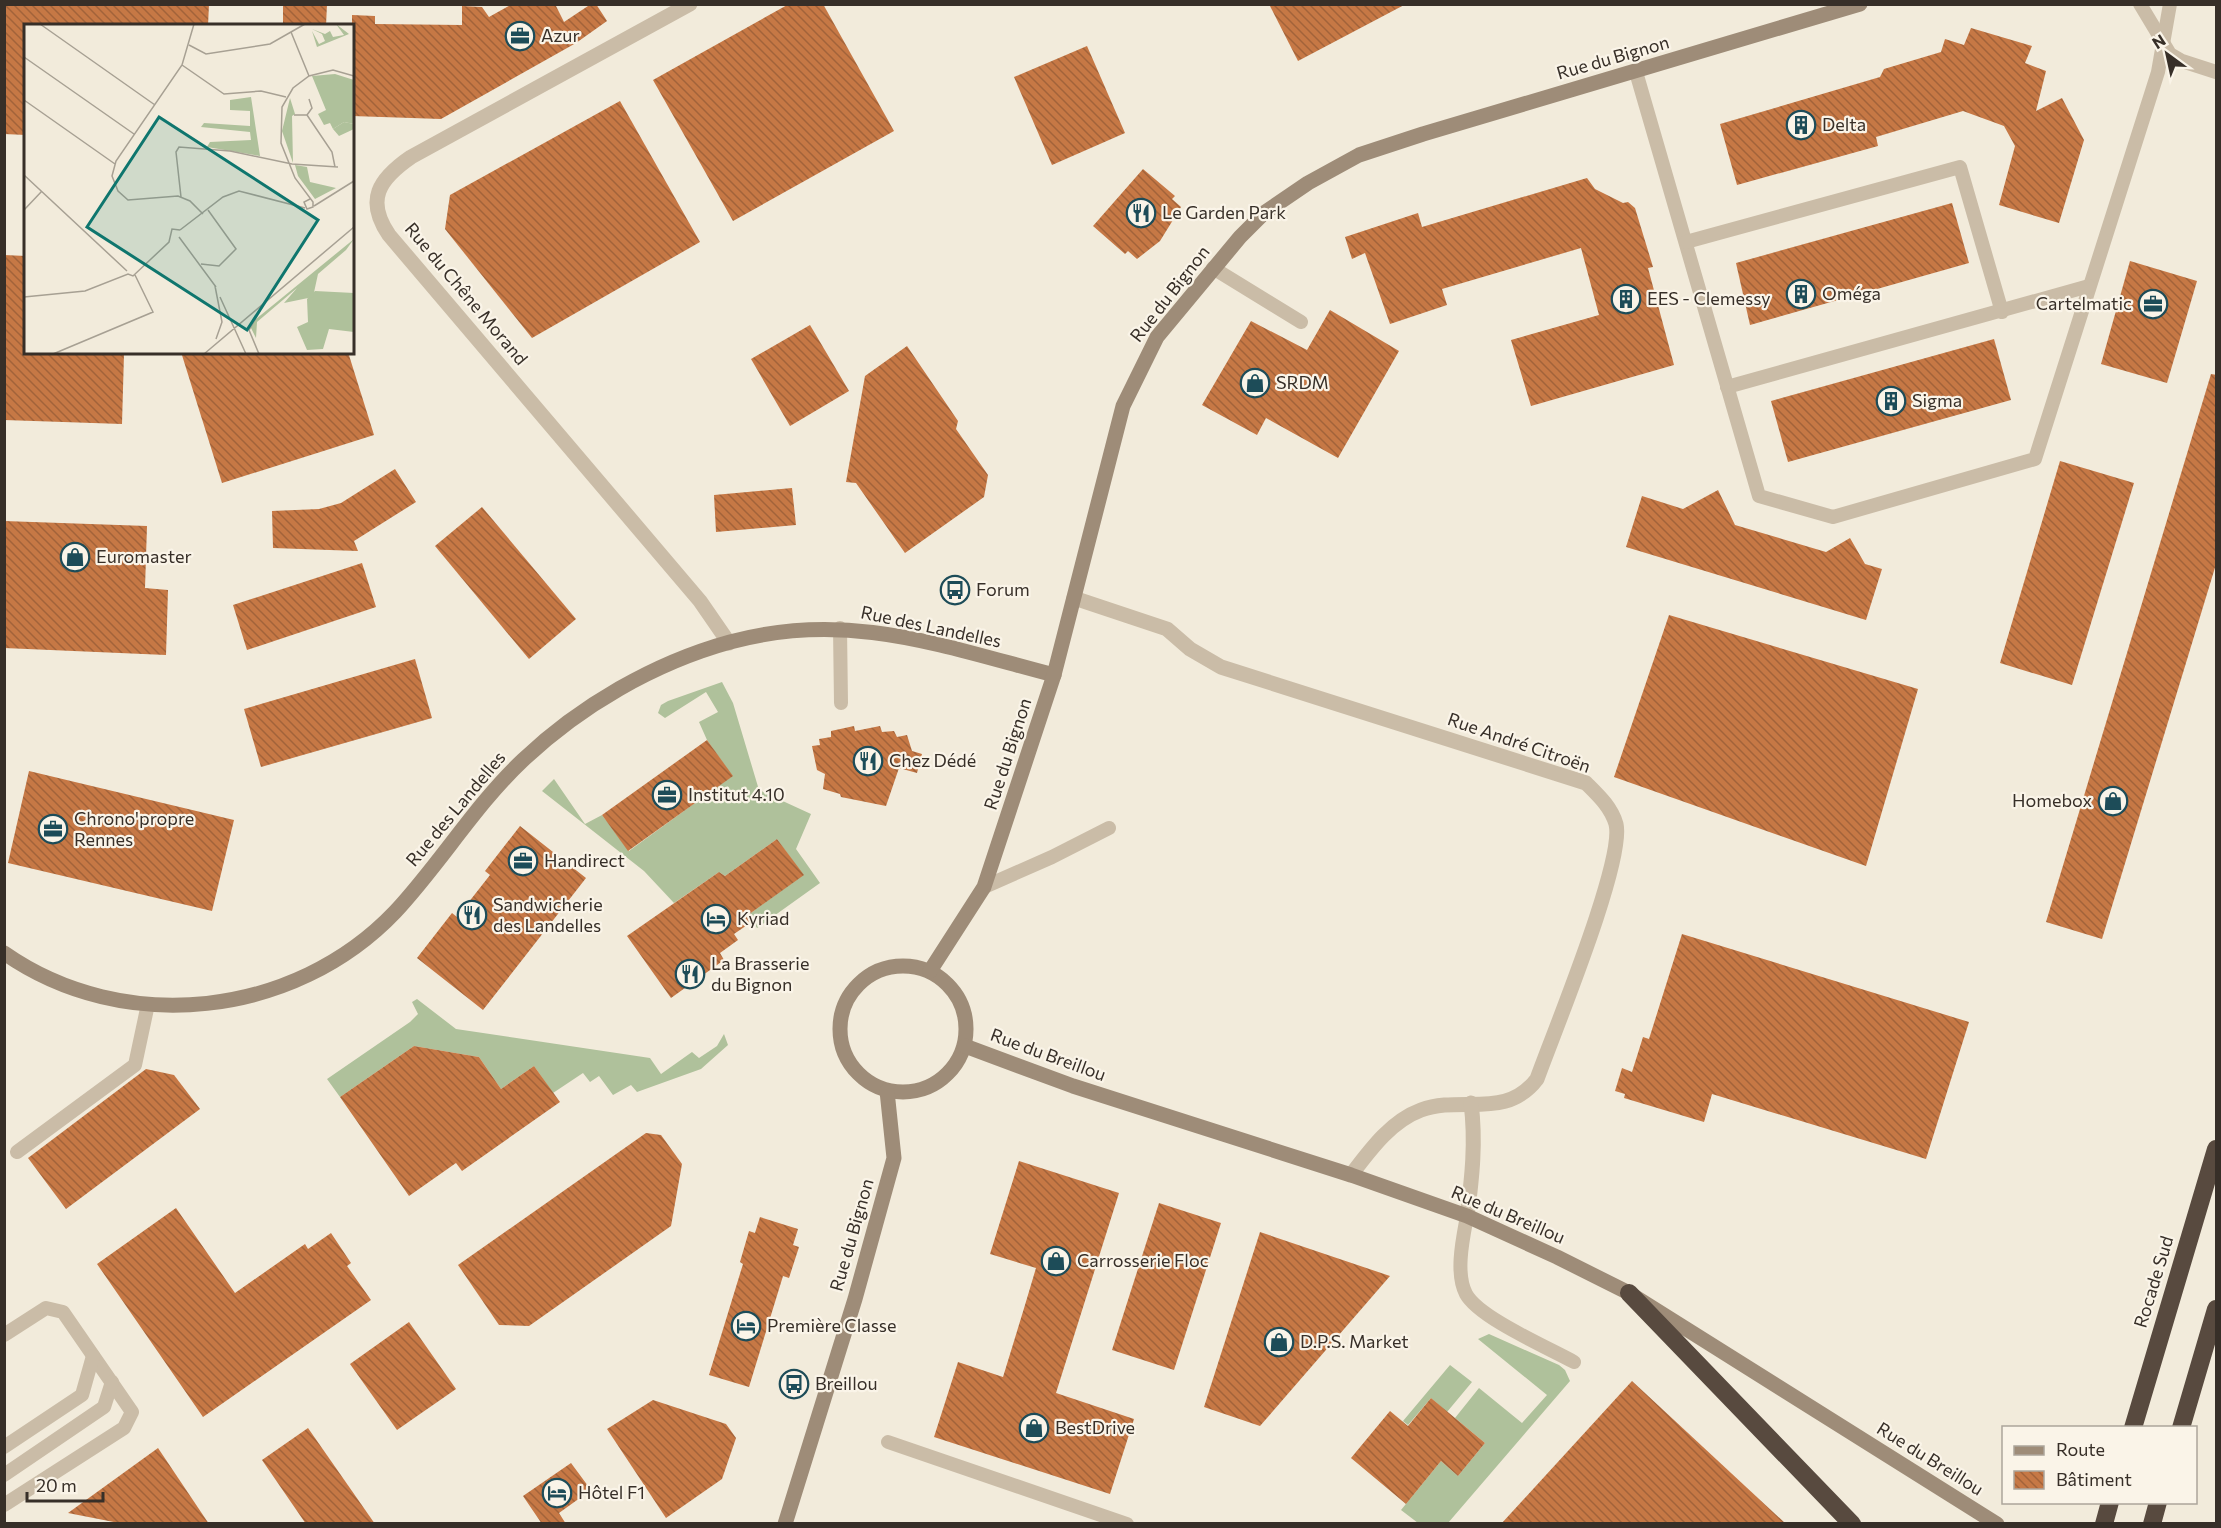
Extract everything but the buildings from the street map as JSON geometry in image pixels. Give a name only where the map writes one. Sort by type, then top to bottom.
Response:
[{"type":"highway","name":"Rocade Sud","points":[[2134,1426],[2217,1149]]},
{"type":"highway","points":[[1629,1293],[1852,1524]]},
{"type":"highway","points":[[2182,1426],[2217,1308]]},
{"type":"highway","points":[[2104,1524],[2110,1504]]},
{"type":"highway","points":[[2151,1524],[2158,1504]]},
{"type":"street","name":"Rue du Chêne Morand","points":[[690,4],[411,157],[388,175],[376,197],[381,222],[389,235],[700,601],[729,643]]},
{"type":"street","name":"Rue du Bignon","points":[[930,971],[984,887],[1054,675],[1126,397],[1157,337],[1214,268],[1264,213],[1308,183],[1359,155],[1860,4]]},
{"type":"street","name":"Rue André Citroën","points":[[1074,598],[1167,629],[1190,649],[1221,667],[1586,783],[1606,803],[1616,825],[1613,853],[1601,903],[1537,1079],[1528,1091],[1513,1100],[1423,1109],[1401,1120],[1376,1144],[1351,1175]]},
{"type":"street","name":"Rue des Landelles","points":[[4,953],[35,972],[69,987],[120,1002],[148,1004],[231,1002],[262,994],[300,979],[339,957],[394,912],[501,783],[551,736],[597,702],[633,683],[729,643],[799,629],[840,628],[903,636],[1054,675]]},
{"type":"street","points":[[893,966],[911,966],[930,971],[951,987],[964,1010],[967,1028],[965,1046],[950,1071],[927,1089],[907,1093],[887,1091],[869,1083],[849,1062],[840,1035],[841,1015],[854,990],[875,972],[893,966]]},
{"type":"street","name":"Rue du Breillou","points":[[965,1046],[1073,1086],[1351,1175],[1467,1216],[1629,1293],[1993,1521]]},
{"type":"street","name":"Rue du Bignon","points":[[785,1524],[855,1299],[894,1158],[887,1091]]},
{"type":"street","points":[[1467,1216],[1475,1133],[1471,1104]]},
{"type":"lane","points":[[2140,4],[2170,54],[2182,61],[2217,72]]},
{"type":"lane","points":[[1636,72],[1759,496],[1833,517],[2035,459],[2158,72],[2170,4]]},
{"type":"lane","points":[[1686,242],[1960,167],[2002,312]]},
{"type":"lane","points":[[1214,268],[1301,322]]},
{"type":"lane","points":[[1727,387],[2089,286]]},
{"type":"lane","points":[[840,628],[842,704]]},
{"type":"lane","points":[[984,887],[1052,857],[1109,828]]},
{"type":"lane","points":[[17,1152],[135,1065],[148,1004]]},
{"type":"lane","points":[[1467,1216],[1462,1272],[1466,1293],[1480,1311],[1574,1362]]},
{"type":"lane","points":[[4,1335],[46,1308],[63,1312],[132,1412],[124,1428],[4,1505]]},
{"type":"lane","points":[[4,1447],[82,1395],[93,1356]]},
{"type":"lane","points":[[4,1475],[104,1407],[112,1382]]},
{"type":"lane","points":[[888,1442],[1127,1524]]},
{"type":"green space","points":[[722,682],[733,703],[759,790],[811,814],[796,849],[820,883],[757,928],[748,915],[803,875],[777,839],[725,876],[719,872],[674,903],[644,871],[542,791],[554,779],[585,824],[602,815],[629,851],[732,776],[707,740],[699,722],[718,712],[706,692],[665,718],[658,713],[661,705],[668,701]]},
{"type":"green space","points":[[417,999],[456,1029],[650,1058],[661,1074],[692,1052],[699,1058],[717,1046],[724,1034],[728,1045],[701,1069],[637,1092],[631,1085],[613,1095],[599,1076],[590,1082],[583,1073],[553,1093],[534,1066],[501,1089],[479,1057],[414,1046],[340,1097],[327,1079],[410,1022],[418,1014],[412,1002]]},
{"type":"green space","points":[[1489,1334],[1559,1365],[1565,1370],[1570,1381],[1448,1523],[1418,1523],[1401,1510],[1441,1461],[1458,1476],[1485,1443],[1455,1418],[1479,1388],[1522,1423],[1547,1395],[1478,1339]]},
{"type":"green space","points":[[1450,1365],[1472,1382],[1447,1412],[1431,1398],[1408,1425],[1403,1421]]},
{"type":"place","name":"Azur","points":[[520,36]]},
{"type":"place","name":"Delta","points":[[1801,125]]},
{"type":"place","name":"Le Garden Park","points":[[1141,213]]},
{"type":"place","name":"Oméga","points":[[1801,294]]},
{"type":"place","name":"EES - Clemessy","points":[[1626,299]]},
{"type":"place","name":"Cartelmatic","points":[[2153,304]]},
{"type":"place","name":"SRDM","points":[[1255,383]]},
{"type":"place","name":"Sigma","points":[[1891,401]]},
{"type":"place","name":"Euromaster","points":[[75,557]]},
{"type":"place","name":"Forum","points":[[955,590]]},
{"type":"place","name":"Chez Dédé","points":[[868,761]]},
{"type":"place","name":"Institut 4.10","points":[[667,795]]},
{"type":"place","name":"Homebox","points":[[2113,801]]},
{"type":"place","name":"Chrono'propre Rennes","points":[[53,829]]},
{"type":"place","name":"Handirect","points":[[523,861]]},
{"type":"place","name":"Sandwicherie des Landelles","points":[[472,915]]},
{"type":"place","name":"Kyriad","points":[[716,919]]},
{"type":"place","name":"La Brasserie du Bignon","points":[[690,974]]},
{"type":"place","name":"Carrosserie Floc","points":[[1056,1261]]},
{"type":"place","name":"Première Classe","points":[[746,1326]]},
{"type":"place","name":"D.P.S. Market","points":[[1279,1342]]},
{"type":"place","name":"Breillou","points":[[794,1384]]},
{"type":"place","name":"BestDrive","points":[[1034,1428]]},
{"type":"place","name":"Hôtel F1","points":[[557,1493]]}]
